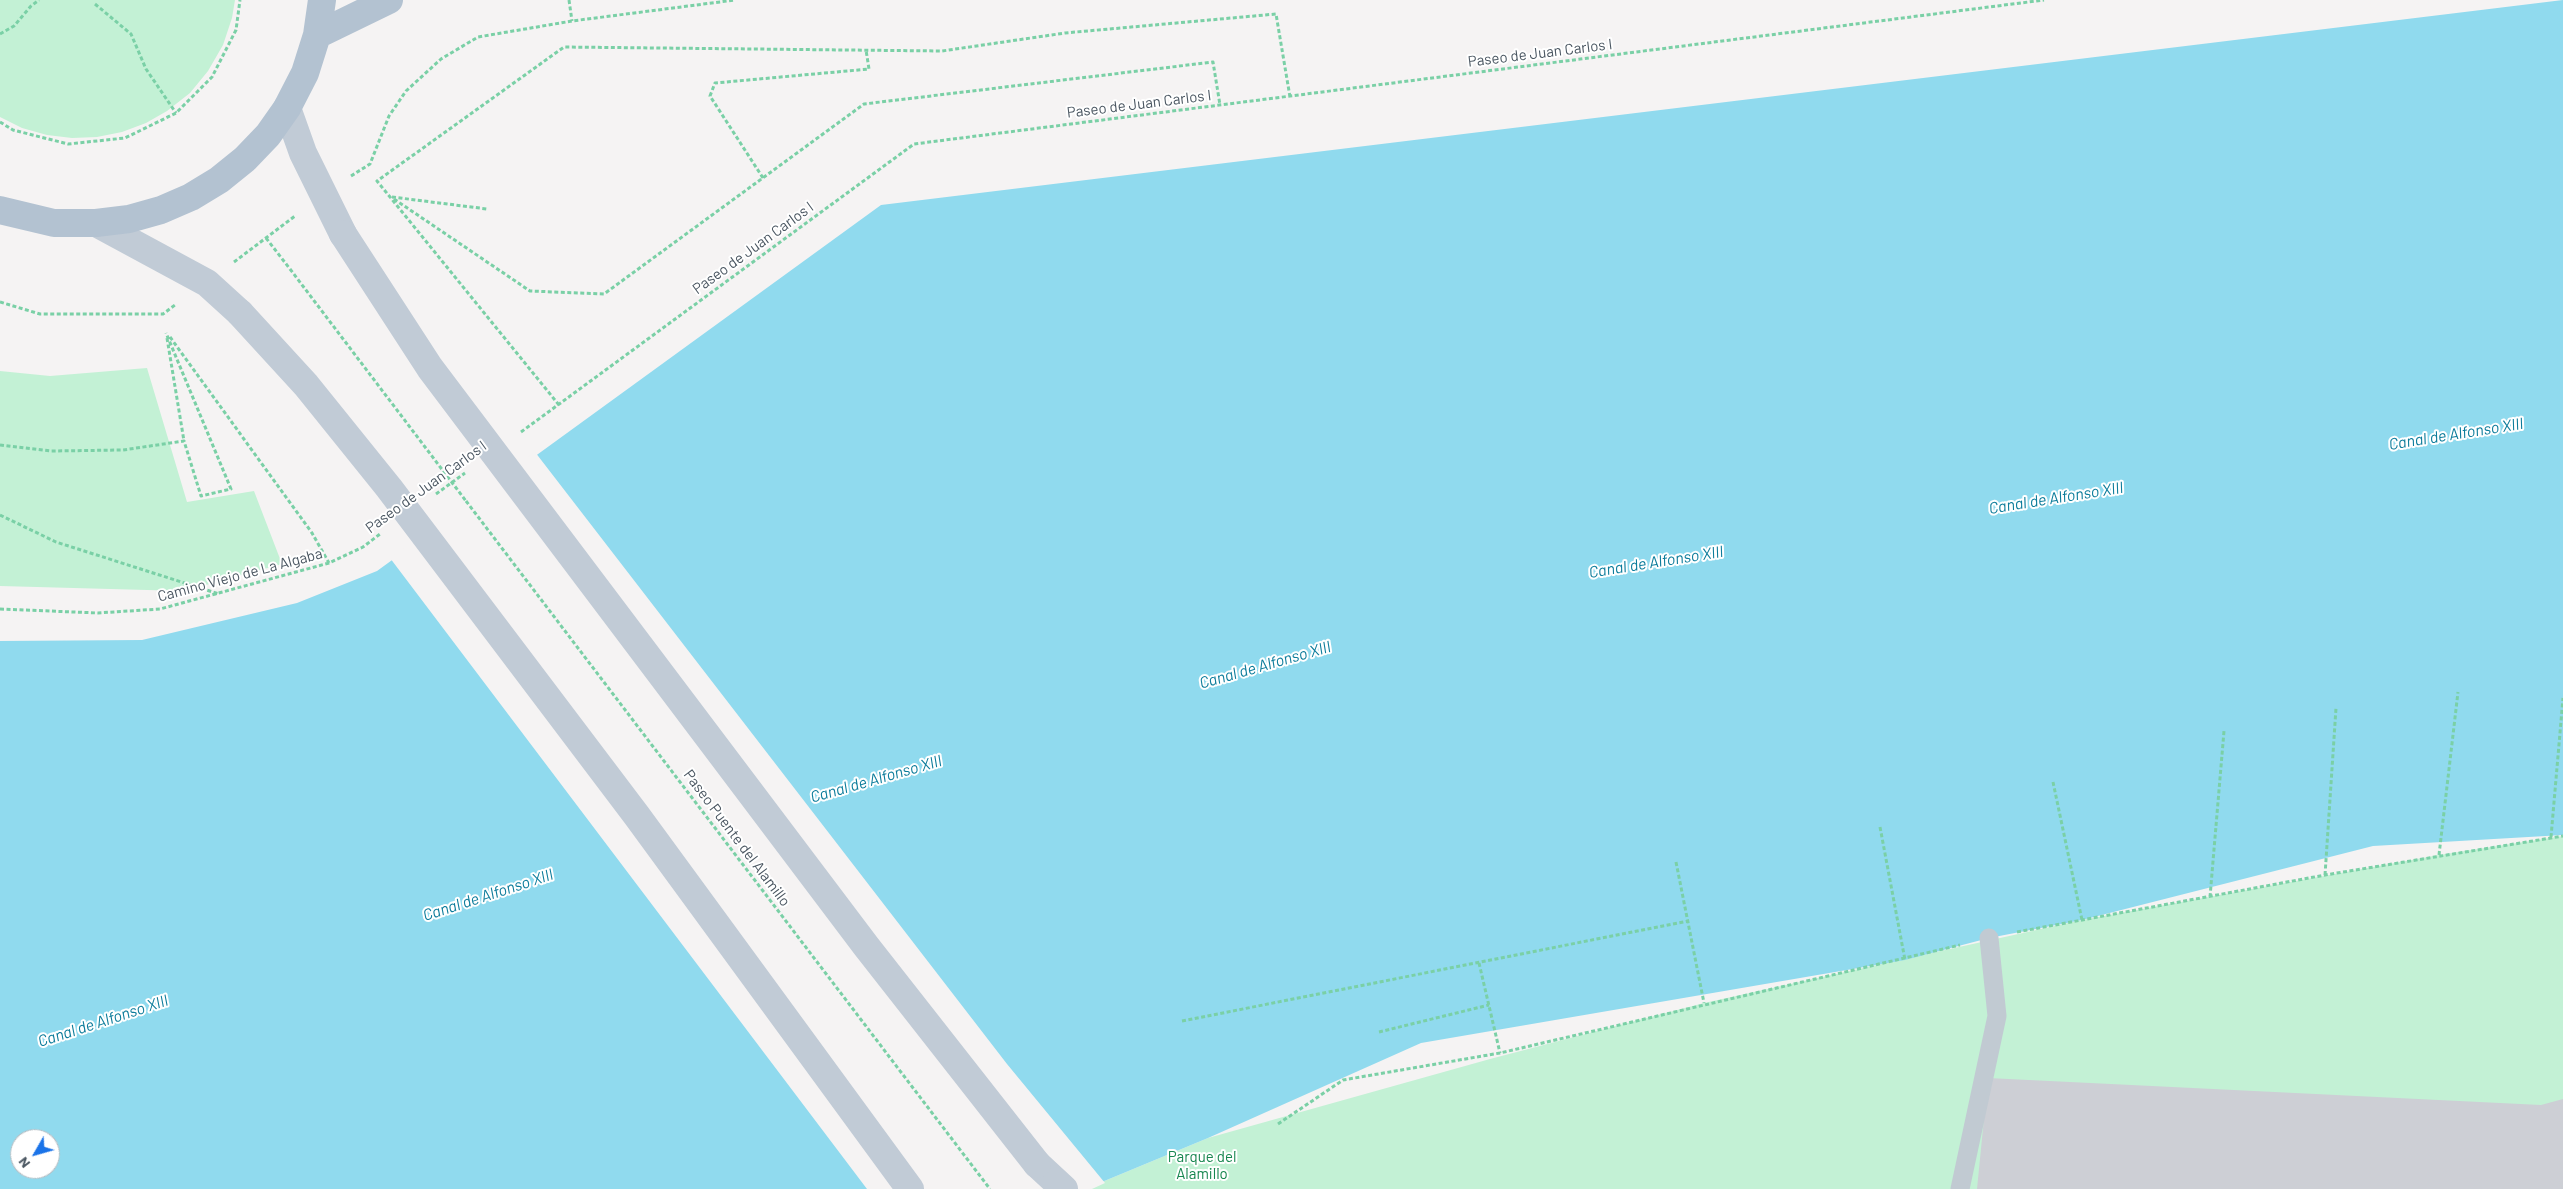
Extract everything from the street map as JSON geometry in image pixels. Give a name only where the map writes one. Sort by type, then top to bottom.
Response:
[{"type":"main road","points":[[0,210],[54,223],[96,224],[129,219],[161,210],[205,188],[245,159],[268,135],[287,108],[305,73],[317,35],[322,0]]},
{"type":"main road","points":[[317,35],[389,0]]},
{"type":"main road","points":[[287,108],[303,153],[343,234],[430,368],[866,946],[1056,1189]]},
{"type":"main road","points":[[96,224],[207,283],[240,313],[306,385],[394,496],[637,816],[910,1189]]},
{"type":"main road","points":[[877,1144],[904,1189]]},
{"type":"main road","points":[[1037,1164],[1064,1189]]},
{"type":"lane","points":[[1960,1189],[1997,1016],[1989,938]]},
{"type":"path","points":[[0,34],[14,26],[31,6],[39,0]]},
{"type":"path","points":[[0,122],[13,130],[68,144],[125,138],[176,113],[212,77],[236,30],[240,0]]},
{"type":"path","points":[[569,0],[572,21]]},
{"type":"path","points":[[357,172],[370,164],[389,116],[406,91],[441,59],[478,37],[572,21],[735,0]]},
{"type":"path","name":"Paseo de Juan Carlos I","points":[[520,433],[914,144],[2044,0]]},
{"type":"path","points":[[95,4],[131,34],[146,69],[176,113]]},
{"type":"path","points":[[559,405],[377,181],[564,47],[942,51],[1065,32],[1276,14],[1290,97]]},
{"type":"path","points":[[763,178],[710,96],[714,83],[869,69],[866,50]]},
{"type":"path","points":[[391,197],[530,290],[604,294],[864,104],[1213,62],[1220,105]]},
{"type":"path","points":[[391,197],[487,210]]},
{"type":"path","name":"Paseo Puente del Alamillo","points":[[266,238],[990,1189]]},
{"type":"path","points":[[0,302],[40,314],[163,314]]},
{"type":"path","points":[[166,333],[231,490],[201,496],[184,442],[166,333]]},
{"type":"path","points":[[166,333],[312,533],[329,564]]},
{"type":"path","points":[[0,445],[51,451],[123,450],[184,442]]},
{"type":"path","name":"Paseo de Juan Carlos I","points":[[433,496],[472,467]]},
{"type":"path","points":[[0,515],[56,542],[219,595]]},
{"type":"path","name":"Paseo de Juan Carlos I","points":[[362,548],[386,530]]},
{"type":"path","name":"Camino Viejo de La Algaba","points":[[0,609],[98,613],[160,609],[219,595],[329,564],[362,548]]},
{"type":"path","points":[[2439,855],[2458,692]]},
{"type":"path","points":[[2551,837],[2563,698]]},
{"type":"path","points":[[2325,875],[2336,708]]},
{"type":"path","points":[[2210,897],[2224,731]]},
{"type":"path","points":[[2053,782],[2082,920]]},
{"type":"path","points":[[1880,827],[1905,960]]},
{"type":"path","points":[[1278,1124],[1343,1080],[1500,1053],[1704,1003],[1905,960],[1989,938],[2325,875],[2563,836]]},
{"type":"path","points":[[1676,862],[1704,1003]]},
{"type":"path","points":[[1182,1022],[1688,921]]},
{"type":"path","points":[[1479,963],[1500,1053]]},
{"type":"path","points":[[1379,1032],[1489,1005]]},
{"type":"green space","points":[[0,0],[235,0],[232,18],[223,45],[208,71],[190,93],[167,111],[146,123],[122,132],[97,137],[72,138],[47,135],[22,128],[0,117]]},
{"type":"green space","points":[[147,368],[187,502],[254,491],[282,564],[184,591],[0,586],[0,371],[50,376]]},
{"type":"green space","name":"Parque del Alamillo","points":[[2563,836],[2563,1189],[1085,1189],[1208,1138],[1490,1059],[1704,1003],[2082,920],[2439,855]]},
{"type":"water","name":"Canal de Alfonso XIII","points":[[2563,0],[2563,835],[2373,846],[2082,920],[1989,938],[1905,960],[1421,1043],[1208,1138],[1085,1189],[0,1189],[0,641],[142,640],[297,603],[377,571],[881,205]]},
{"type":"pier","points":[[535,452],[1007,1064],[1105,1183],[1092,1189],[867,1189],[390,558]]},
{"type":"building","points":[[1988,1078],[2541,1105],[2563,1099],[2563,1189],[1977,1189]]}]
